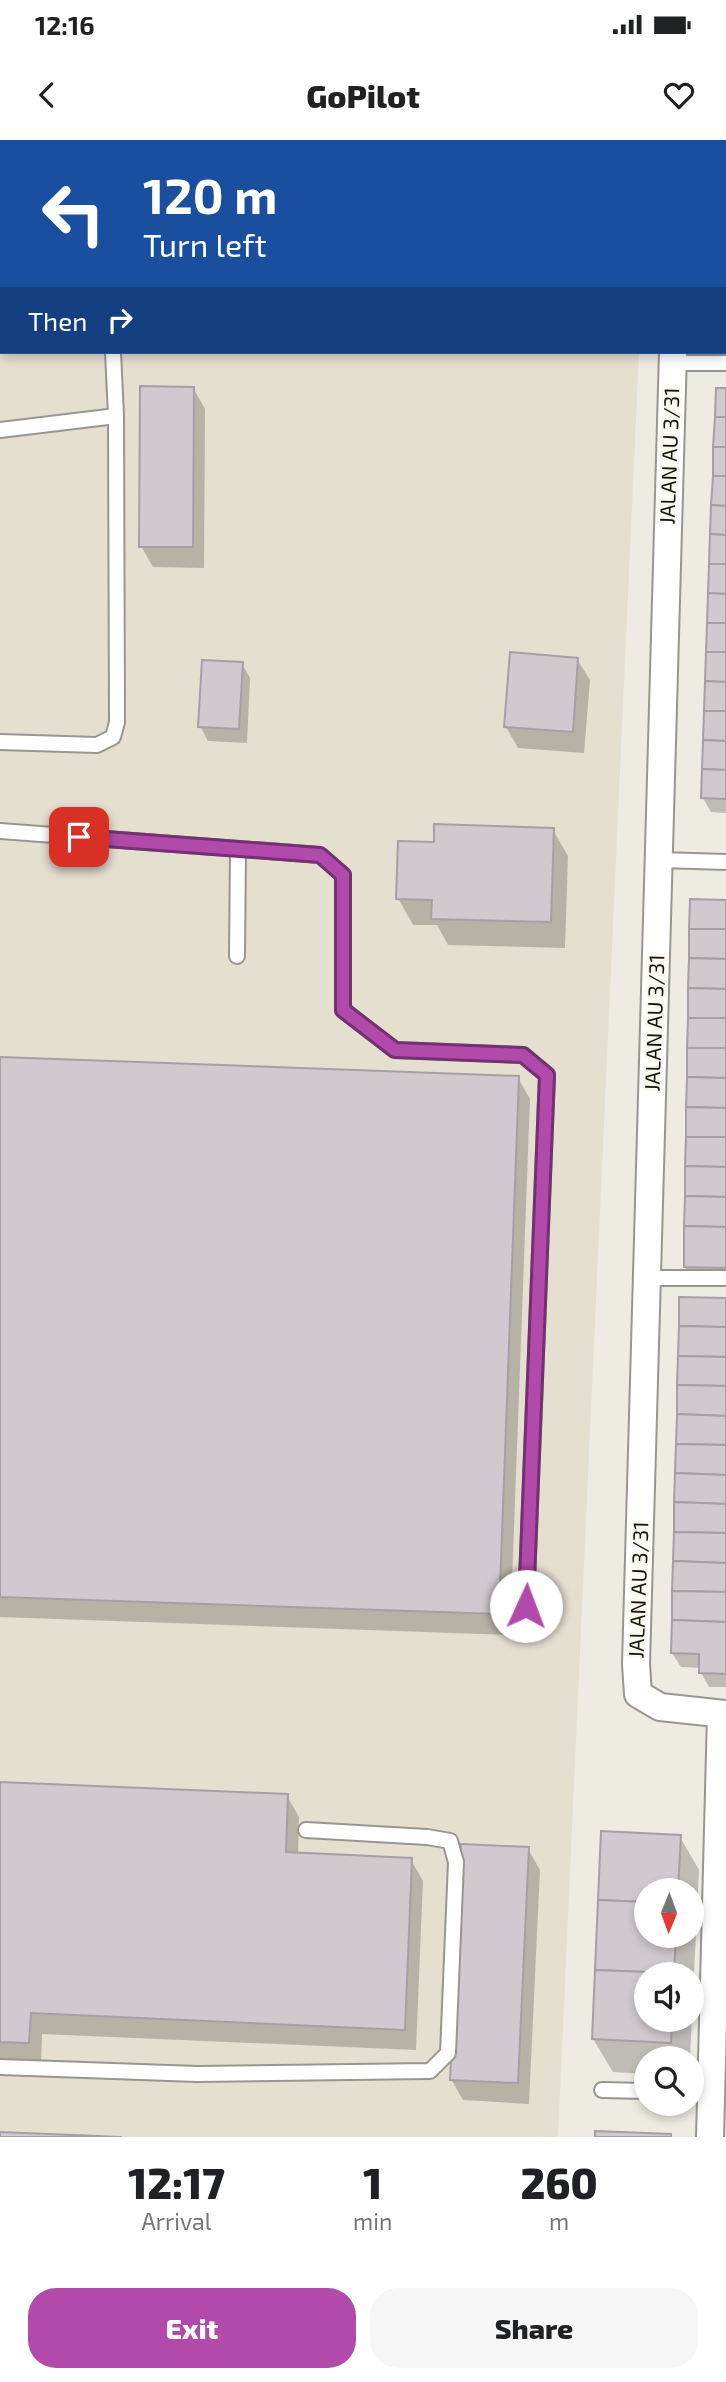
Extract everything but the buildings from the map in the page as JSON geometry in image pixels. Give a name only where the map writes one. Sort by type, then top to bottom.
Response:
[{"type":"street","name":"JALAN AU 3/31","points":[[673,357],[636,1664],[638,1694],[660,1707],[724,1714]]},
{"type":"street","points":[[704,2073],[720,1964],[724,1714]]},
{"type":"street","points":[[704,2108],[710,2137]]},
{"type":"lane","points":[[0,742],[97,745],[113,737],[117,722],[116,416],[113,354]]},
{"type":"lane","points":[[673,357],[726,363]]},
{"type":"lane","points":[[0,430],[116,416]]},
{"type":"lane","points":[[0,831],[320,855],[343,875],[343,1010],[395,1050],[523,1055],[547,1075],[526,1606]]},
{"type":"lane","points":[[237,956],[238,849]]},
{"type":"lane","points":[[660,860],[726,862]]},
{"type":"lane","points":[[648,1278],[726,1278]]},
{"type":"lane","points":[[0,2067],[197,2074],[430,2071],[448,2053],[456,1862],[450,1842],[427,1837],[306,1830]]},
{"type":"lane","points":[[602,2090],[634,2091]]},
{"type":"shaded area","points":[[0,354],[639,354],[558,2137],[0,2137]]},
{"type":"route","points":[[79,837],[320,855],[343,875],[343,1010],[395,1050],[523,1055],[547,1075],[526,1606]]}]
